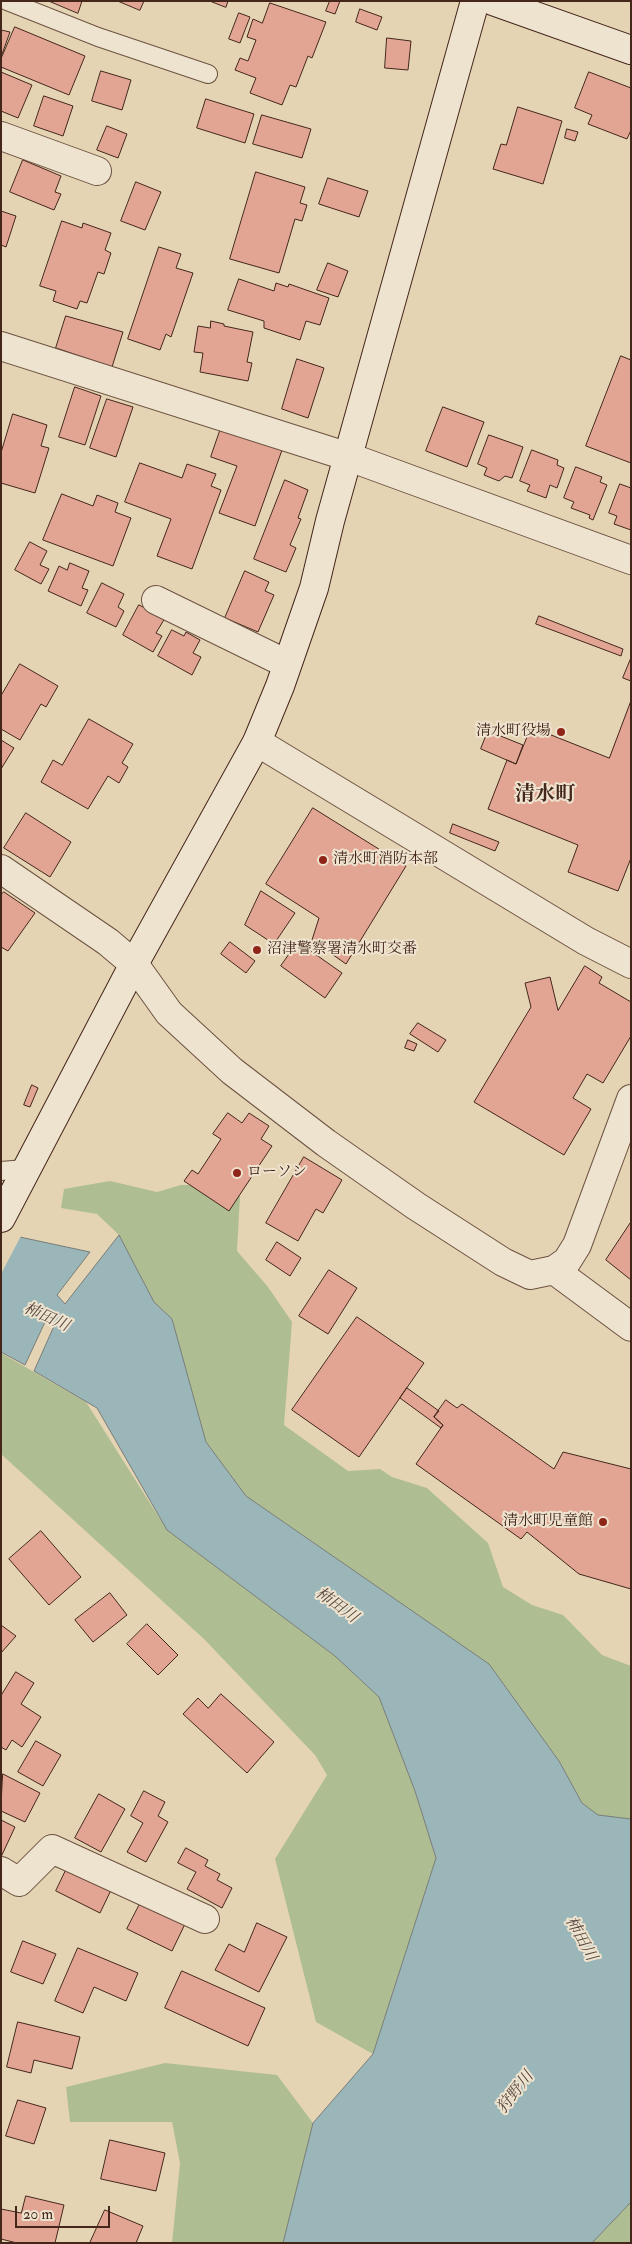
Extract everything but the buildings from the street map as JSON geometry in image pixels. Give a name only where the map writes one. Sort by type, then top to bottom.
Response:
[{"type":"street","points":[[5,1211],[13,1170],[134,964],[257,742],[288,664],[314,588],[474,1]]},
{"type":"street","points":[[493,1],[631,50]]},
{"type":"street","points":[[1,136],[97,172]]},
{"type":"street","points":[[1,346],[349,457],[631,560]]},
{"type":"street","points":[[156,600],[288,664]]},
{"type":"street","points":[[257,742],[586,941],[631,964]]},
{"type":"street","points":[[1,869],[108,942],[134,964],[169,1013],[232,1070],[326,1143],[416,1206],[503,1262],[530,1275],[554,1270],[567,1261],[577,1245],[631,1099]]},
{"type":"street","points":[[554,1270],[631,1327]]},
{"type":"street","points":[[1,1871],[19,1882],[52,1849],[205,1919]]},
{"type":"lane","points":[[7,1],[98,37],[208,74]]},
{"type":"green space","points":[[110,1181],[157,1192],[181,1185],[211,1185],[240,1196],[237,1251],[268,1287],[292,1322],[284,1425],[348,1471],[380,1469],[392,1477],[427,1488],[488,1543],[503,1587],[532,1605],[563,1615],[602,1655],[631,1666],[631,1819],[598,1815],[582,1803],[559,1761],[489,1664],[246,1496],[206,1442],[172,1319],[154,1302],[119,1235],[97,1214],[61,1208],[64,1189]]},
{"type":"green space","points":[[1,1353],[86,1402],[167,1530],[335,1656],[379,1697],[415,1791],[436,1858],[373,2054],[316,2022],[275,1859],[327,1775],[315,1755],[204,1639],[1,1454]]},
{"type":"green space","points":[[165,2063],[277,2075],[313,2123],[283,2243],[172,2243],[180,2163],[172,2122],[70,2122],[66,2087]]},
{"type":"green space","points":[[631,2202],[631,2243],[592,2243]]},
{"type":"water","points":[[1,1233],[90,1252],[57,1295],[65,1304],[119,1235],[154,1302],[172,1319],[206,1442],[246,1496],[489,1664],[559,1761],[582,1803],[598,1815],[631,1819],[631,2202],[592,2243],[283,2243],[313,2123],[373,2054],[436,1858],[415,1791],[379,1697],[335,1656],[167,1530],[97,1408],[34,1371],[54,1326],[45,1322],[25,1365],[1,1352]]},
{"type":"pier","points":[[1,1230],[22,1234],[1,1274]]},
{"type":"place","name":"清水町役場","points":[[561,732]]},
{"type":"place","name":"清水町消防本部","points":[[323,860]]},
{"type":"place","name":"沼津警察署清水町交番","points":[[257,950]]},
{"type":"place","name":"ローソン","points":[[237,1173]]},
{"type":"place","name":"清水町児童館","points":[[603,1522]]},
{"type":"district","name":"清水町","points":[[545,796]]},
{"type":"water label","name":"柿田川","points":[[46,1318]]},
{"type":"water label","name":"柿田川","points":[[336,1606]]},
{"type":"water label","name":"柿田川","points":[[580,1939]]},
{"type":"water label","name":"狩野川","points":[[516,2093]]}]
